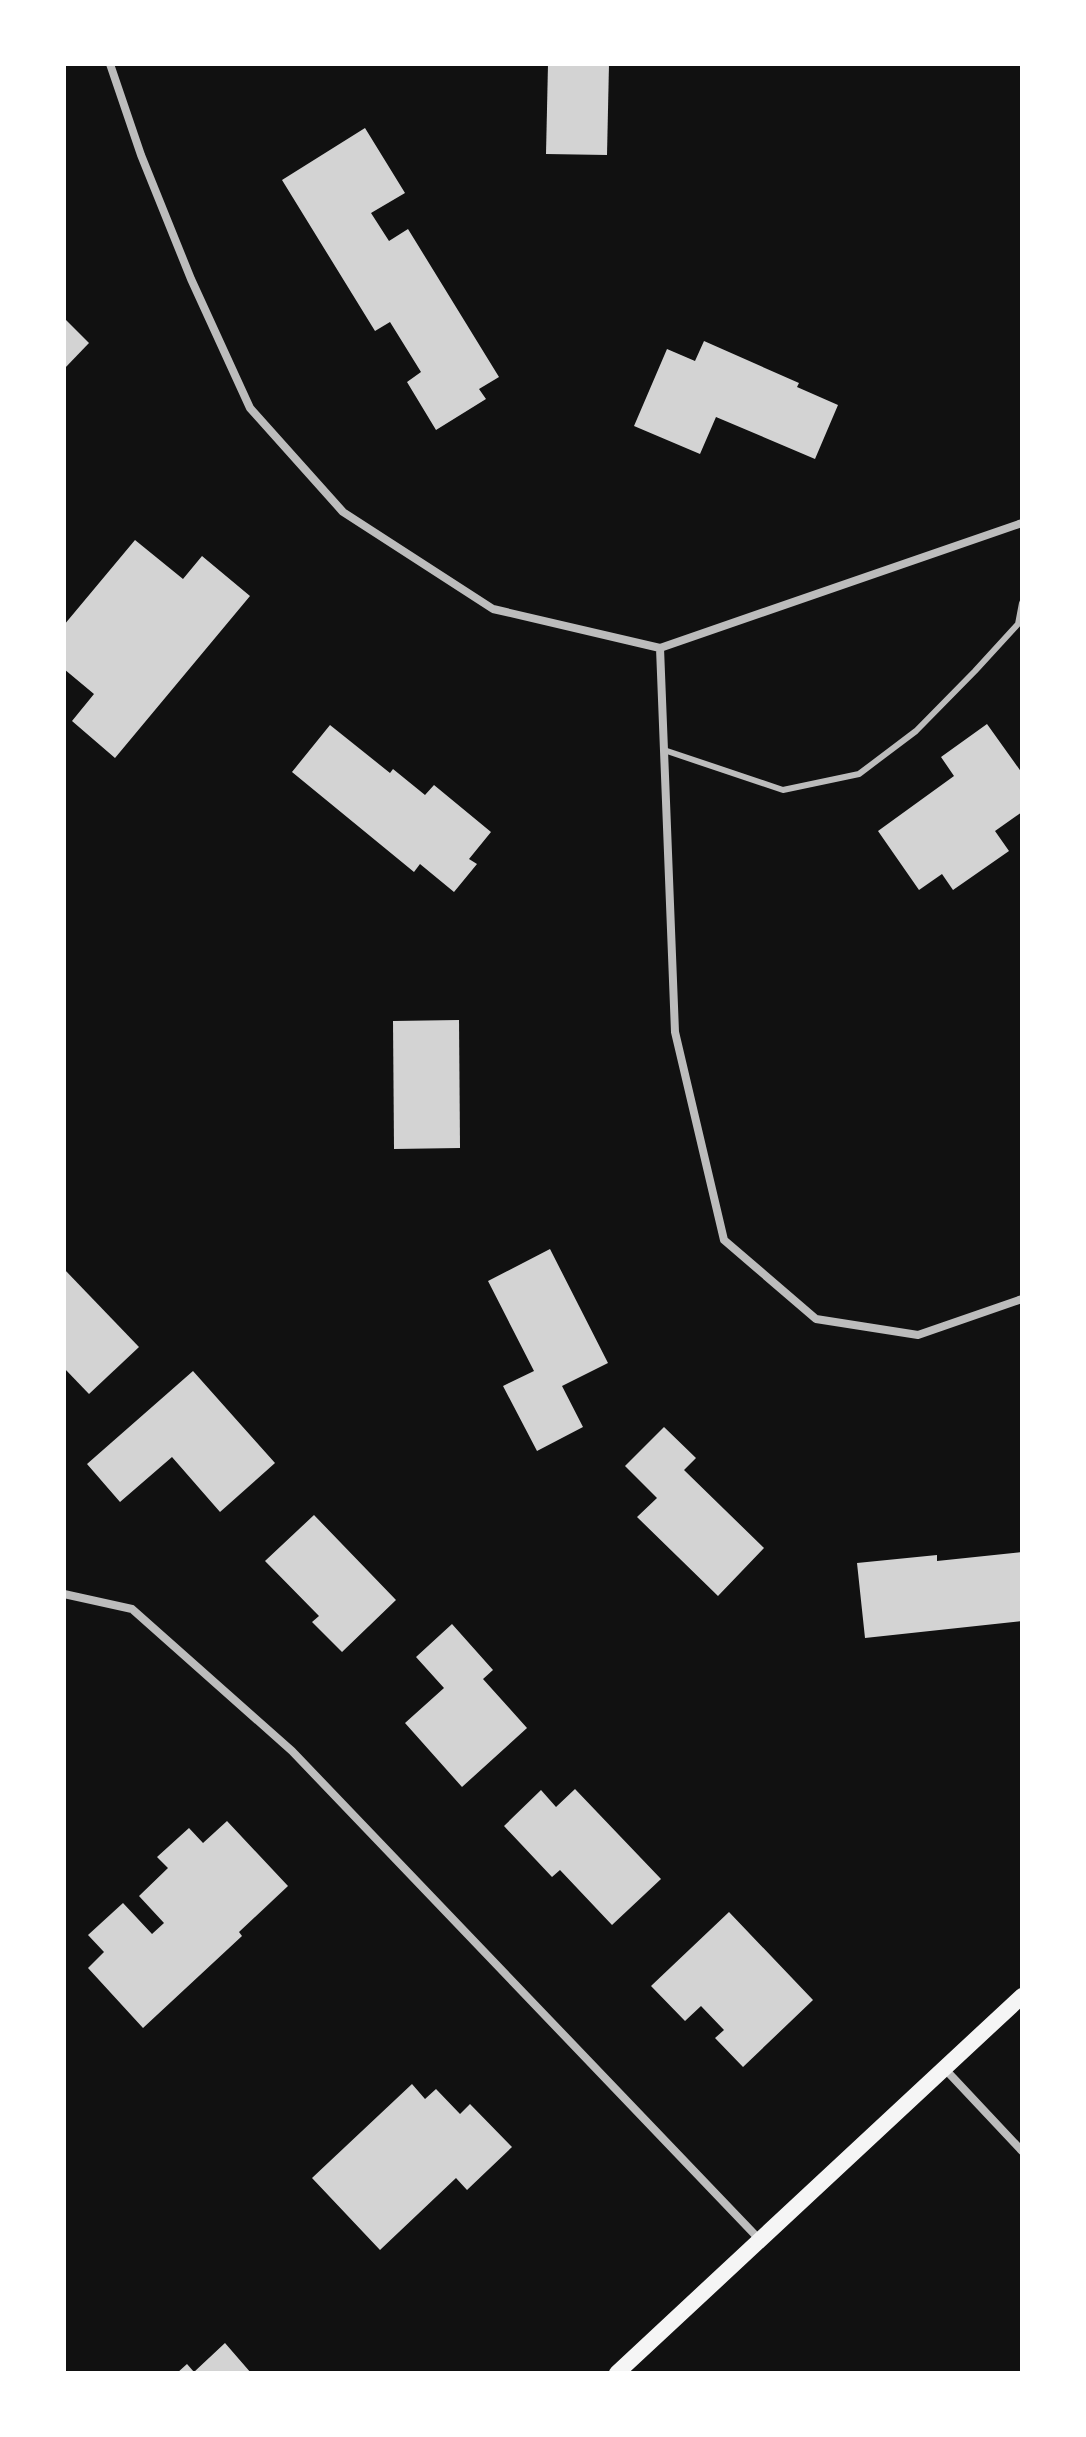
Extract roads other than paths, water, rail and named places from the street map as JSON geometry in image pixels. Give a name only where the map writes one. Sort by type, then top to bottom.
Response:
[{"type":"main road","points":[[617,2373],[1022,1996]]},
{"type":"street","points":[[110,64],[141,155],[191,279],[250,408],[343,512],[493,609],[660,648],[1021,526]]},
{"type":"street","points":[[660,648],[675,1032],[724,1240],[816,1319],[918,1335],[1022,1299]]},
{"type":"street","points":[[64,1594],[132,1609],[292,1751],[760,2240]]},
{"type":"street","points":[[944,2068],[1022,2151]]},
{"type":"lane","points":[[664,750],[783,790],[859,774],[916,731],[975,671],[1018,624],[1022,603]]}]
